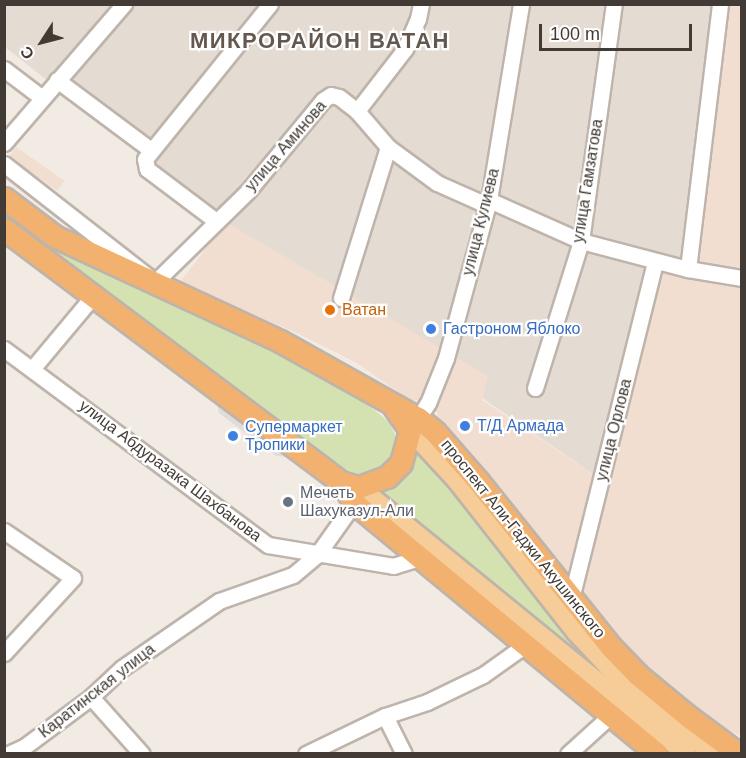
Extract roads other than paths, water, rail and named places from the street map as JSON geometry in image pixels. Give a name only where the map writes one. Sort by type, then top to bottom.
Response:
[{"type":"highway","points":[[4,198],[56,237],[155,282]]},
{"type":"highway","points":[[4,229],[351,491],[420,558],[657,753]]},
{"type":"highway","name":"проспект Али-Гаджи Акушинского","points":[[155,282],[280,341],[392,404],[414,424],[435,432],[478,481],[571,599],[638,675],[689,717],[739,753]]},
{"type":"highway","points":[[351,491],[387,477],[401,463],[414,424]]},
{"type":"highway","points":[[689,717],[741,743]]},
{"type":"main road","points":[[414,424],[575,631],[619,678],[713,753]]},
{"type":"main road","points":[[351,491],[686,753]]},
{"type":"street","points":[[4,142],[124,4]]},
{"type":"street","points":[[216,221],[147,169],[145,159],[270,4]]},
{"type":"street","points":[[357,111],[405,49],[418,19],[421,4]]},
{"type":"street","name":"улица Кулиева","points":[[414,424],[428,403],[446,358],[489,200],[521,4]]},
{"type":"street","name":"улица Гамзатова","points":[[535,388],[580,241],[614,4]]},
{"type":"street","points":[[688,269],[720,4]]},
{"type":"street","points":[[4,69],[42,98]]},
{"type":"street","points":[[57,80],[151,150]]},
{"type":"street","name":"улица Аминова","points":[[155,282],[248,191],[323,100],[331,95],[339,97],[357,111],[388,147],[437,183],[483,203],[489,200]]},
{"type":"street","points":[[341,298],[388,147]]},
{"type":"street","points":[[4,164],[155,282]]},
{"type":"street","points":[[489,200],[580,241],[688,269],[741,278]]},
{"type":"street","name":"улица Орлова","points":[[571,599],[655,261]]},
{"type":"street","points":[[32,369],[93,296]]},
{"type":"street","name":"улица Абдуразака Шахбанова","points":[[4,349],[268,545],[393,566],[420,558]]},
{"type":"street","name":"Каратинская улица","points":[[8,753],[24,747],[91,697],[122,668],[219,602],[292,575],[317,555],[351,491]]},
{"type":"street","points":[[4,531],[73,578],[4,654]]},
{"type":"street","points":[[306,753],[385,716],[427,702],[483,675],[525,645]]},
{"type":"street","points":[[91,697],[142,753]]},
{"type":"street","points":[[568,753],[611,715]]},
{"type":"street","points":[[385,716],[404,753]]},
{"type":"place","name":"Ватан","points":[[330,310]]},
{"type":"place","name":"Гастроном Яблоко","points":[[431,329]]},
{"type":"place","name":"Т/Д Армада","points":[[465,426]]},
{"type":"place","name":"Супермаркет Тропики","points":[[233,436]]},
{"type":"place","name":"Мечеть Шахуказул-Али","points":[[288,502]]},
{"type":"district","name":"МИКРОРАЙОН ВАТАН","points":[[320,41]]}]
